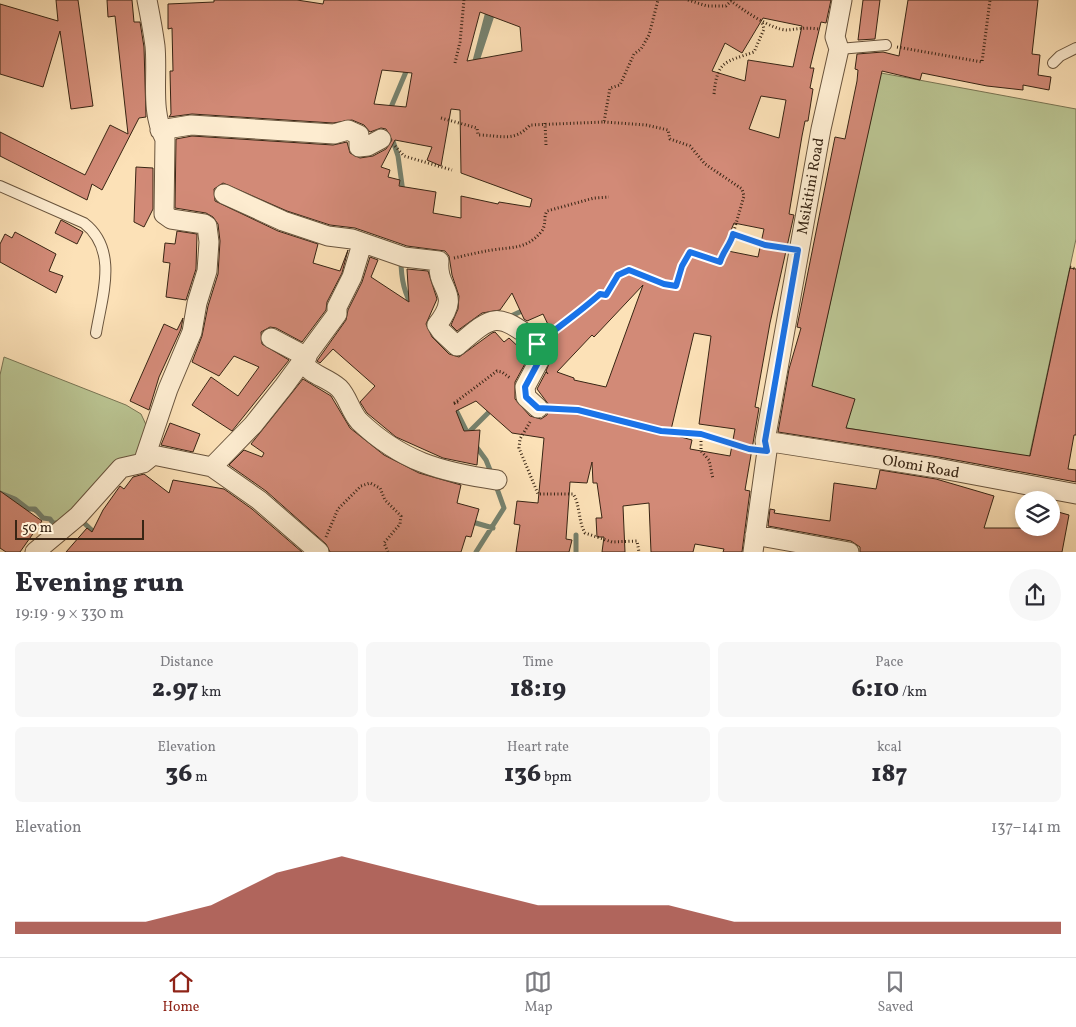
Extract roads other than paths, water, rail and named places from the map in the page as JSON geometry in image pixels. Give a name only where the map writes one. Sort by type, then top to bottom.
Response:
[{"type":"street","points":[[143,463],[168,389],[192,332],[197,303],[207,271],[209,242],[207,226],[204,224],[171,219],[164,214],[165,139],[160,130],[155,87],[155,47],[147,0]]},
{"type":"street","name":"Msikitini Road","points":[[754,544],[766,446],[798,250],[837,43],[842,0]]},
{"type":"street","points":[[160,130],[190,125],[334,134],[348,130],[360,135],[359,147],[368,146],[380,139]]},
{"type":"street","points":[[224,194],[283,221],[328,236],[352,240],[404,257],[439,261],[438,269],[450,300],[446,312],[437,325],[441,331],[457,346],[479,326],[492,320],[510,322],[536,341],[538,364],[525,387],[526,397],[538,408]]},
{"type":"street","points":[[212,467],[253,425],[337,314],[337,307],[352,277],[362,244]]},
{"type":"street","points":[[271,338],[304,360],[307,370],[330,380],[341,390],[359,420],[394,449],[433,468],[496,480]]},
{"type":"street","name":"Olomi Road","points":[[766,446],[937,468],[1076,494]]},
{"type":"street","points":[[35,552],[78,516],[121,468],[143,463],[153,455],[212,467],[259,500],[303,536],[319,552]]},
{"type":"street","points":[[754,544],[849,552]]},
{"type":"lane","points":[[837,43],[886,45]]},
{"type":"lane","points":[[1053,62],[1076,48]]},
{"type":"lane","points":[[0,186],[84,223],[95,231],[107,262],[107,275],[96,333]]},
{"type":"waterway","points":[[474,65],[491,0]]},
{"type":"waterway","points":[[476,64],[497,0]]},
{"type":"waterway","points":[[389,112],[408,67]]},
{"type":"waterway","points":[[390,132],[398,156],[403,192]]},
{"type":"waterway","points":[[401,260],[404,285],[413,307]]},
{"type":"waterway","points":[[509,317],[526,309]]},
{"type":"waterway","points":[[540,335],[545,338],[555,329]]},
{"type":"waterway","points":[[454,406],[469,436]]},
{"type":"waterway","points":[[467,434],[492,409]]},
{"type":"waterway","points":[[475,445],[486,460],[492,475]]},
{"type":"waterway","points":[[476,552],[504,508],[495,483]]},
{"type":"waterway","points":[[0,493],[15,499],[28,509],[35,509],[43,518],[50,519],[53,523],[61,523]]},
{"type":"waterway","points":[[469,521],[493,528]]},
{"type":"waterway","points":[[83,522],[97,535]]},
{"type":"waterway","points":[[576,535],[576,552]]}]
